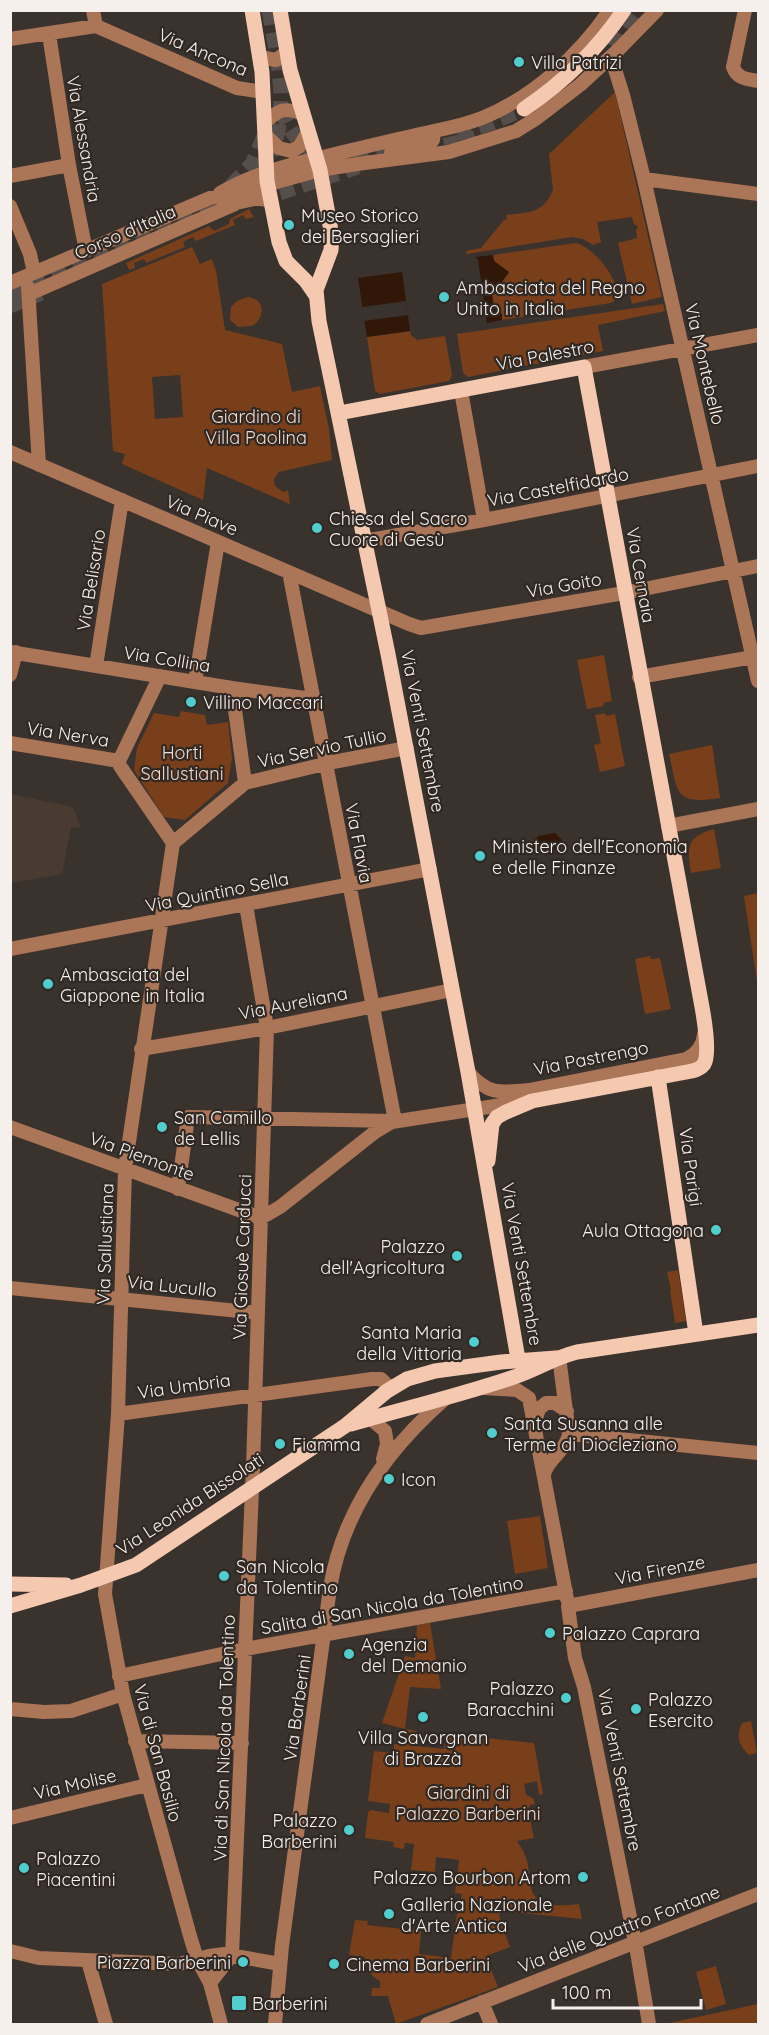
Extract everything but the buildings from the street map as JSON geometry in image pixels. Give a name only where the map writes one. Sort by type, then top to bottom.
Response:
[{"type":"main road","name":"Via Venti Settembre","points":[[252,10],[261,64],[270,201],[283,256],[315,294],[407,748],[487,1175],[518,1359]]},
{"type":"main road","points":[[280,10],[290,70],[325,195],[332,244],[315,294]]},
{"type":"main road","points":[[525,110],[578,66],[598,45],[624,10]]},
{"type":"main road","name":"Via Palestro","points":[[339,413],[584,367]]},
{"type":"main road","name":"Via Cernaia","points":[[584,367],[668,826]]},
{"type":"main road","points":[[668,826],[705,1023]]},
{"type":"main road","name":"Via Pastrengo","points":[[492,1124],[502,1113],[532,1101],[696,1070],[703,1065],[706,1059],[705,1023]]},
{"type":"main road","name":"Via Parigi","points":[[658,1077],[695,1330]]},
{"type":"main road","name":"Via Venti Settembre","points":[[487,1175],[492,1124]]},
{"type":"main road","points":[[366,1415],[395,1386],[418,1375],[518,1359],[557,1357],[759,1317]]},
{"type":"main road","points":[[695,1330],[759,1325]]},
{"type":"main road","name":"Via Leonida Bissolati","points":[[10,1606],[106,1577],[142,1562],[252,1487],[345,1426],[366,1415],[408,1408],[446,1398],[531,1370],[557,1357]]},
{"type":"main road","points":[[395,1386],[408,1408]]},
{"type":"main road","name":"Via Leonida Bissolati","points":[[10,1584],[81,1585]]},
{"type":"street","points":[[10,39],[96,26],[93,10]]},
{"type":"street","points":[[210,198],[238,183],[267,178],[318,164],[357,164],[449,152],[500,137],[565,62],[590,37],[610,10]]},
{"type":"street","points":[[629,38],[645,10]]},
{"type":"street","points":[[318,164],[336,153],[434,131],[483,117],[560,101],[611,57],[657,10]]},
{"type":"street","points":[[745,10],[734,70],[740,77],[759,81]]},
{"type":"street","name":"Via Ancona","points":[[96,26],[237,88],[263,92]]},
{"type":"street","name":"Via Alessandria","points":[[49,34],[69,165],[86,251]]},
{"type":"street","points":[[261,64],[276,60],[287,52]]},
{"type":"street","name":"Via Montebello","points":[[611,57],[644,179],[758,680]]},
{"type":"street","points":[[303,114],[280,110],[265,129],[279,148],[291,151],[299,147],[308,132]]},
{"type":"street","points":[[357,164],[428,144],[433,140],[434,131]]},
{"type":"street","points":[[10,176],[69,165]]},
{"type":"street","points":[[644,179],[759,194]]},
{"type":"street","name":"Corso d'Italia","points":[[10,283],[210,198],[235,204]]},
{"type":"street","name":"Corso d'Italia","points":[[29,294],[235,204],[258,198],[270,201]]},
{"type":"street","points":[[10,206],[30,254],[29,294],[39,465]]},
{"type":"street","name":"Via Palestro","points":[[584,367],[759,335]]},
{"type":"street","points":[[461,391],[484,520]]},
{"type":"street","name":"Via Piave","points":[[10,452],[379,610]]},
{"type":"street","name":"Via Castelfidardo","points":[[364,541],[759,466]]},
{"type":"street","name":"Via Belisario","points":[[96,666],[122,500]]},
{"type":"street","points":[[195,682],[218,542]]},
{"type":"street","name":"Via Goito","points":[[379,610],[412,626],[432,627],[759,566]]},
{"type":"street","name":"Via Flavia","points":[[289,572],[395,1121]]},
{"type":"street","points":[[10,639],[13,652],[10,675]]},
{"type":"street","name":"Via Collina","points":[[13,652],[313,699]]},
{"type":"street","points":[[639,676],[753,657]]},
{"type":"street","points":[[160,676],[119,761],[120,766],[173,843],[245,783],[232,688]]},
{"type":"street","name":"Via Nerva","points":[[10,743],[119,761]]},
{"type":"street","name":"Via Servio Tullio","points":[[245,783],[407,748]]},
{"type":"street","points":[[668,826],[759,809]]},
{"type":"street","name":"Via Sallustiana","points":[[106,1577],[118,1414],[125,1169],[173,843]]},
{"type":"street","name":"Via Quintino Sella","points":[[10,949],[430,869]]},
{"type":"street","name":"Via Giosuè Carducci","points":[[246,905],[267,1028],[252,1487]]},
{"type":"street","name":"Via Aureliana","points":[[141,1049],[267,1028],[452,990]]},
{"type":"street","name":"Via Pastrengo","points":[[468,1072],[486,1089],[511,1092],[686,1059],[699,1049],[705,1023]]},
{"type":"street","name":"Via Pastrengo","points":[[395,1121],[532,1101]]},
{"type":"street","points":[[177,1189],[188,1117],[395,1121]]},
{"type":"street","points":[[261,1218],[280,1207],[378,1130],[395,1121]]},
{"type":"street","name":"Via Piemonte","points":[[10,1127],[261,1218]]},
{"type":"street","name":"Via Lucullo","points":[[10,1288],[258,1313]]},
{"type":"street","points":[[544,1475],[549,1462],[566,1444],[569,1434],[563,1381],[557,1357]]},
{"type":"street","name":"Via Umbria","points":[[118,1414],[376,1378],[395,1386]]},
{"type":"street","points":[[478,1388],[518,1390],[528,1396],[568,1606]]},
{"type":"street","points":[[380,1467],[416,1426],[446,1398]]},
{"type":"street","points":[[560,1451],[547,1448],[540,1441],[535,1428],[540,1409],[546,1403],[555,1403],[567,1411]]},
{"type":"street","points":[[366,1415],[383,1427],[387,1435],[380,1467]]},
{"type":"street","points":[[569,1434],[759,1453]]},
{"type":"street","name":"Via Barberini","points":[[280,1964],[332,1577],[339,1549],[359,1501],[380,1467]]},
{"type":"street","name":"Via di San Nicola da Tolentino","points":[[232,1955],[252,1487]]},
{"type":"street","name":"Via Firenze","points":[[568,1606],[759,1570]]},
{"type":"street","name":"Via di San Basilio","points":[[106,1577],[106,1608],[123,1694],[196,1959]]},
{"type":"street","name":"Salita di San Nicola da Tolentino","points":[[119,1676],[246,1650],[566,1591]]},
{"type":"street","name":"Via Venti Settembre","points":[[568,1606],[575,1658],[584,1687],[649,2025]]},
{"type":"street","points":[[10,1709],[44,1712],[71,1711],[123,1694]]},
{"type":"street","points":[[135,1741],[242,1743]]},
{"type":"street","name":"Via Molise","points":[[10,1818],[147,1785]]},
{"type":"street","name":"Via delle Quattro Fontane","points":[[431,2024],[759,1894]]},
{"type":"street","points":[[10,1951],[39,1959],[179,1964],[216,1954],[280,1964],[275,2025]]},
{"type":"street","points":[[210,1983],[232,1955]]},
{"type":"street","points":[[196,1959],[210,1983],[221,2025]]},
{"type":"street","points":[[87,1961],[106,2025]]},
{"type":"street","points":[[482,2002],[491,2025]]},
{"type":"shaded area","points":[[493,255],[494,261],[509,272],[492,295],[494,308],[502,314],[502,320],[487,323],[478,259],[475,257]]},
{"type":"shaded area","points":[[402,272],[410,331],[367,337],[358,278]]},
{"type":"shaded area","points":[[11,794],[73,807],[81,828],[71,827],[62,874],[11,883]]},
{"type":"shaded area","points":[[555,833],[562,840],[557,849],[541,851],[533,845],[538,836]]},
{"type":"green space","points":[[615,92],[662,297],[632,304],[618,243],[637,238],[638,227],[634,224],[632,217],[597,222],[601,242],[593,245],[583,239],[572,237],[467,254],[466,251],[481,248],[504,220],[507,220],[506,215],[534,210],[545,204],[553,190],[549,154]]},
{"type":"green space","points":[[249,209],[254,217],[246,219],[243,215],[233,220],[235,225],[196,241],[193,237],[183,242],[185,247],[146,263],[144,259],[134,263],[135,268],[129,270],[126,263],[209,226],[214,231],[229,224],[230,219]]},
{"type":"green space","points":[[576,243],[590,251],[604,265],[615,283],[617,299],[611,303],[502,320],[501,314],[494,308],[492,295],[509,273],[494,261],[493,255]]},
{"type":"green space","name":"Giardino di Villa Paolina","points":[[192,247],[200,264],[212,259],[225,330],[282,344],[292,392],[320,386],[329,429],[332,460],[279,472],[274,479],[275,486],[283,492],[288,490],[290,504],[207,468],[203,500],[122,464],[125,454],[113,451],[102,284]],"holes":[[[180,375],[183,417],[155,419],[152,377]]]},
{"type":"green space","points":[[248,297],[258,301],[261,305],[261,314],[252,326],[238,327],[230,320],[231,307],[237,301]]},
{"type":"green space","points":[[663,304],[665,311],[598,325],[603,351],[468,377],[463,373],[457,334]]},
{"type":"green space","points":[[410,331],[417,340],[445,336],[452,375],[449,381],[380,394],[375,391],[367,337]]},
{"type":"green space","points":[[604,655],[612,701],[603,703],[604,706],[587,709],[577,660]]},
{"type":"green space","name":"Horti Sallustiani","points":[[181,711],[205,715],[207,725],[228,722],[232,758],[228,783],[185,820],[164,817],[134,770],[137,748],[154,713],[179,717]]},
{"type":"green space","points":[[605,713],[606,716],[615,714],[625,766],[600,772],[594,745],[601,743],[595,715]]},
{"type":"green space","points":[[712,745],[720,798],[694,800],[686,797],[677,787],[669,754]]},
{"type":"green space","points":[[714,829],[721,868],[691,873],[690,844],[698,836]]},
{"type":"green space","points":[[758,893],[758,988],[744,896]]},
{"type":"green space","points":[[650,956],[651,959],[660,958],[671,1009],[645,1014],[635,959]]},
{"type":"green space","points":[[678,1270],[686,1321],[675,1323],[667,1272]]},
{"type":"green space","points":[[540,1516],[548,1568],[515,1574],[507,1521]]},
{"type":"green space","points":[[430,1623],[441,1689],[410,1687],[405,1729],[382,1723],[405,1656],[415,1658],[417,1625]]},
{"type":"green space","points":[[751,1721],[757,1753],[749,1755],[740,1743],[739,1732],[742,1723]]},
{"type":"green space","name":"Giardini di Palazzo Barberini","points":[[405,1729],[417,1731],[415,1746],[444,1749],[446,1734],[534,1743],[543,1794],[539,1795],[537,1781],[524,1784],[526,1795],[533,1798],[535,1804],[530,1805],[528,1810],[534,1838],[517,1841],[526,1858],[535,1897],[552,1905],[579,1904],[582,1919],[502,1911],[499,1916],[510,1947],[486,1956],[498,1987],[396,2024],[388,1996],[371,1996],[372,1988],[380,1988],[380,1981],[369,1971],[365,1957],[349,1955],[355,1920],[368,1921],[367,1925],[421,1931],[419,1954],[451,1958],[462,1894],[455,1893],[459,1860],[436,1857],[435,1872],[411,1870],[414,1844],[405,1843],[404,1849],[393,1847],[394,1842],[365,1838],[368,1812],[371,1810],[389,1813],[390,1804],[368,1801],[374,1751],[393,1753],[394,1744],[403,1745]]},
{"type":"green space","points":[[716,1966],[726,2004],[706,2010],[696,1972]]},
{"type":"green space","points":[[758,2004],[758,2024],[665,2024]]},
{"type":"pier","points":[[406,301],[408,315],[364,321],[362,307]]},
{"type":"tunnel","points":[[269,10],[281,101],[277,137],[271,154]]},
{"type":"tunnel","points":[[613,47],[639,10]]},
{"type":"tunnel","points":[[281,109],[293,133],[313,151]]},
{"type":"tunnel","points":[[457,134],[524,109]]},
{"type":"tunnel","points":[[231,186],[252,164],[265,134]]},
{"type":"tunnel","points":[[422,151],[475,138]]},
{"type":"tunnel","points":[[355,161],[404,146]]},
{"type":"tunnel","points":[[258,200],[358,167]]},
{"type":"tunnel","points":[[10,294],[206,208],[232,200]]},
{"type":"tunnel","points":[[10,306],[41,293]]},
{"type":"place","name":"Villa Patrizi","points":[[519,62]]},
{"type":"place","name":"Museo Storico dei Bersaglieri","points":[[289,225]]},
{"type":"place","name":"Ambasciata del Regno Unito in Italia","points":[[444,297]]},
{"type":"place","name":"Chiesa del Sacro Cuore di Gesù","points":[[317,528]]},
{"type":"place","name":"Villino Maccari","points":[[191,702]]},
{"type":"place","name":"Ministero dell'Economia e delle Finanze","points":[[480,856]]},
{"type":"place","name":"Ambasciata del Giappone in Italia","points":[[48,984]]},
{"type":"place","name":"San Camillo de Lellis","points":[[162,1127]]},
{"type":"place","name":"Aula Ottagona","points":[[716,1230]]},
{"type":"place","name":"Palazzo dell'Agricoltura","points":[[457,1256]]},
{"type":"place","name":"Santa Maria della Vittoria","points":[[474,1342]]},
{"type":"place","name":"Santa Susanna alle Terme di Diocleziano","points":[[492,1433]]},
{"type":"place","name":"Fiamma","points":[[280,1444]]},
{"type":"place","name":"Icon","points":[[389,1479]]},
{"type":"place","name":"San Nicola da Tolentino","points":[[224,1576]]},
{"type":"place","name":"Palazzo Caprara","points":[[550,1633]]},
{"type":"place","name":"Agenzia del Demanio","points":[[349,1654]]},
{"type":"place","name":"Palazzo Baracchini","points":[[566,1698]]},
{"type":"place","name":"Palazzo Esercito","points":[[636,1709]]},
{"type":"place","name":"Villa Savorgnan di Brazzà","points":[[423,1717]]},
{"type":"place","name":"Palazzo Barberini","points":[[349,1830]]},
{"type":"place","name":"Palazzo Piacentini","points":[[24,1868]]},
{"type":"place","name":"Palazzo Bourbon Artom","points":[[583,1877]]},
{"type":"place","name":"Galleria Nazionale d'Arte Antica","points":[[389,1914]]},
{"type":"place","name":"Piazza Barberini","points":[[243,1962]]},
{"type":"place","name":"Cinema Barberini","points":[[334,1964]]},
{"type":"place","name":"Barberini","points":[[239,2003]]}]
